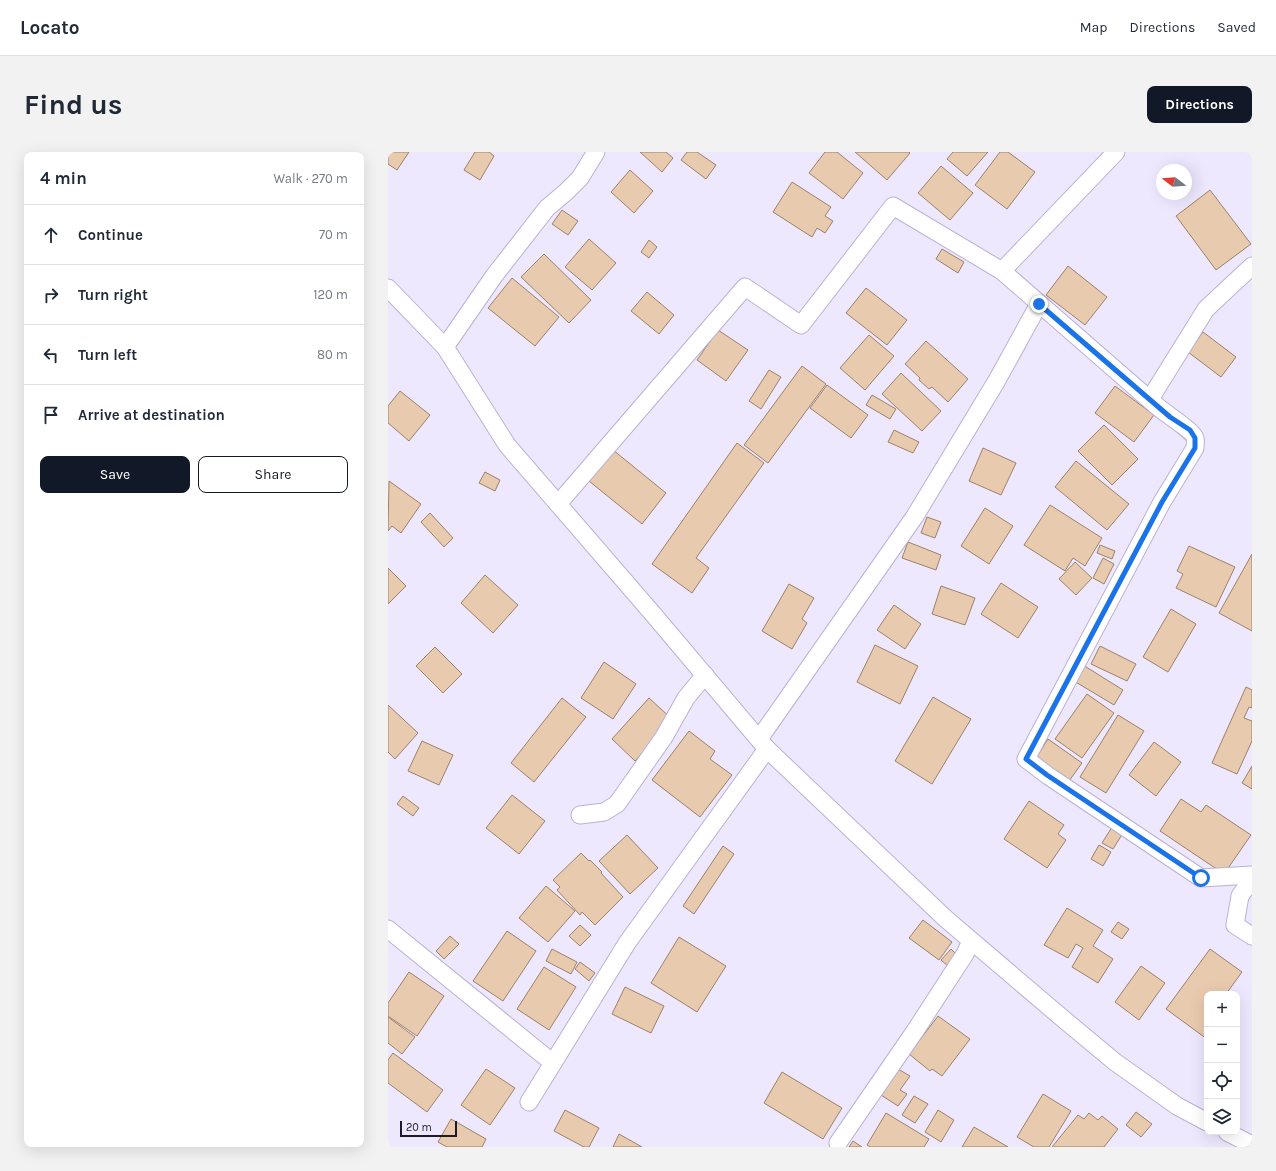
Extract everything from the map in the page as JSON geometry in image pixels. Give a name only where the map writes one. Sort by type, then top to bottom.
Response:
[{"type":"street","points":[[445,347],[494,276],[547,208],[580,178],[596,152]]},
{"type":"street","points":[[1002,271],[1116,152]]},
{"type":"street","points":[[558,504],[745,287],[801,325],[893,206],[1002,271],[1170,417],[1190,430],[1195,438],[1195,448],[1162,502],[1026,759],[1047,775],[1201,878],[1252,875]]},
{"type":"street","points":[[1150,400],[1206,309],[1252,266]]},
{"type":"street","points":[[388,288],[445,347],[507,445],[763,744],[946,919],[971,941],[1115,1062],[1177,1106],[1204,1120]]},
{"type":"street","points":[[529,1102],[628,944],[915,516],[996,382],[1039,304]]},
{"type":"street","points":[[580,815],[604,812],[617,804],[664,738],[686,698],[705,675]]},
{"type":"street","points":[[1252,879],[1240,896],[1235,926],[1252,936]]},
{"type":"street","points":[[388,929],[553,1063]]},
{"type":"street","points":[[838,1143],[915,1031],[965,954],[971,941]]},
{"type":"street","points":[[1233,1135],[1252,1145]]},
{"type":"building","points":[[388,152],[409,152],[397,170],[388,164]]},
{"type":"building","points":[[475,152],[489,152],[494,156],[480,180],[464,170]]},
{"type":"building","points":[[640,152],[666,152],[673,158],[662,172]]},
{"type":"building","points":[[687,152],[697,152],[716,165],[706,179],[681,160]]},
{"type":"building","points":[[825,152],[837,152],[863,173],[843,199],[809,173]]},
{"type":"building","points":[[855,152],[909,152],[910,153],[887,180]]},
{"type":"building","points":[[953,152],[988,152],[967,176],[947,159]]},
{"type":"building","points":[[1000,152],[1008,152],[1035,172],[1007,209],[975,185]]},
{"type":"building","points":[[941,166],[973,193],[950,220],[918,193]]},
{"type":"building","points":[[630,170],[653,191],[634,213],[611,192]]},
{"type":"building","points":[[792,182],[831,207],[825,216],[833,221],[825,233],[817,228],[812,237],[773,212]]},
{"type":"building","points":[[1210,190],[1251,244],[1216,270],[1176,216]]},
{"type":"building","points":[[562,210],[578,221],[568,235],[552,224]]},
{"type":"building","points":[[589,239],[616,263],[592,290],[565,267]]},
{"type":"building","points":[[649,240],[657,247],[649,258],[641,252]]},
{"type":"building","points":[[942,249],[964,262],[958,273],[936,259]]},
{"type":"building","points":[[544,254],[591,300],[569,323],[521,277]]},
{"type":"building","points":[[1068,266],[1107,297],[1085,325],[1046,295]]},
{"type":"building","points":[[512,278],[559,317],[535,346],[488,308]]},
{"type":"building","points":[[866,288],[907,320],[887,345],[846,313]]},
{"type":"building","points":[[647,292],[674,315],[659,334],[631,311]]},
{"type":"building","points":[[718,330],[748,350],[726,381],[697,360]]},
{"type":"building","points":[[1203,332],[1236,357],[1221,377],[1188,352]]},
{"type":"building","points":[[869,335],[894,356],[865,390],[840,368]]},
{"type":"building","points":[[926,341],[968,379],[948,402],[932,387],[929,389],[905,364]]},
{"type":"building","points":[[802,366],[826,384],[768,463],[744,445]]},
{"type":"building","points":[[769,370],[781,377],[761,409],[749,401]]},
{"type":"building","points":[[901,373],[941,411],[922,431],[882,394]]},
{"type":"building","points":[[827,385],[868,415],[851,438],[810,408]]},
{"type":"building","points":[[1115,386],[1154,415],[1134,442],[1095,413]]},
{"type":"building","points":[[400,391],[430,415],[409,441],[388,423],[388,406]]},
{"type":"building","points":[[872,395],[896,409],[890,419],[866,405]]},
{"type":"building","points":[[1104,425],[1138,459],[1112,485],[1078,451]]},
{"type":"building","points":[[894,430],[919,442],[913,453],[888,442]]},
{"type":"building","points":[[737,443],[764,463],[696,558],[709,568],[692,593],[652,564]]},
{"type":"building","points":[[983,448],[1016,463],[1001,495],[969,481]]},
{"type":"building","points":[[613,450],[666,493],[642,524],[589,481]]},
{"type":"building","points":[[1076,461],[1129,504],[1107,530],[1055,487]]},
{"type":"building","points":[[485,472],[500,480],[495,491],[479,483]]},
{"type":"building","points":[[389,481],[421,504],[401,533],[392,526],[388,531]]},
{"type":"building","points":[[1050,505],[1102,538],[1085,566],[1073,558],[1065,571],[1024,545]]},
{"type":"building","points":[[985,508],[1013,526],[989,564],[961,546]]},
{"type":"building","points":[[430,513],[453,538],[444,547],[421,522]]},
{"type":"building","points":[[927,517],[941,522],[935,538],[921,533]]},
{"type":"building","points":[[908,542],[941,555],[936,570],[902,558]]},
{"type":"building","points":[[1100,545],[1115,551],[1112,559],[1097,553]]},
{"type":"building","points":[[1189,546],[1235,567],[1216,607],[1176,588],[1183,574],[1177,571]]},
{"type":"building","points":[[1252,554],[1252,631],[1219,613]]},
{"type":"building","points":[[1103,558],[1114,564],[1104,584],[1093,578]]},
{"type":"building","points":[[1075,562],[1092,578],[1076,595],[1059,579]]},
{"type":"building","points":[[388,568],[406,586],[388,604]]},
{"type":"building","points":[[485,575],[518,605],[493,633],[461,603]]},
{"type":"building","points":[[1001,583],[1038,607],[1018,638],[981,614]]},
{"type":"building","points":[[789,584],[814,598],[802,619],[807,623],[792,649],[762,631]]},
{"type":"building","points":[[941,586],[975,598],[965,625],[932,614]]},
{"type":"building","points":[[894,605],[921,624],[905,649],[877,630]]},
{"type":"building","points":[[1171,609],[1196,624],[1168,672],[1143,657]]},
{"type":"building","points":[[875,645],[918,666],[900,704],[857,682]]},
{"type":"building","points":[[1100,646],[1136,664],[1127,681],[1091,664]]},
{"type":"building","points":[[435,647],[462,674],[443,693],[416,666]]},
{"type":"building","points":[[604,662],[636,684],[613,719],[581,698]]},
{"type":"building","points":[[1083,665],[1123,690],[1114,705],[1074,681]]},
{"type":"building","points":[[1246,687],[1252,690],[1252,708],[1249,707],[1244,718],[1252,721],[1252,741],[1237,774],[1212,763]]},
{"type":"building","points":[[1087,694],[1114,713],[1082,758],[1055,739]]},
{"type":"building","points":[[933,697],[971,719],[932,784],[895,761]]},
{"type":"building","points":[[562,698],[586,717],[534,782],[511,763]]},
{"type":"building","points":[[649,698],[673,720],[635,761],[612,739]]},
{"type":"building","points":[[388,705],[418,733],[395,759],[388,752]]},
{"type":"building","points":[[1118,715],[1144,731],[1106,793],[1080,777]]},
{"type":"building","points":[[689,731],[715,751],[710,759],[732,775],[700,817],[652,780]]},
{"type":"building","points":[[1048,739],[1082,763],[1069,781],[1036,758]]},
{"type":"building","points":[[422,741],[453,755],[439,785],[408,771]]},
{"type":"building","points":[[1154,742],[1181,762],[1156,796],[1129,775]]},
{"type":"building","points":[[1252,766],[1252,789],[1242,783]]},
{"type":"building","points":[[512,795],[545,821],[519,854],[486,828]]},
{"type":"building","points":[[403,796],[419,808],[413,816],[397,804]]},
{"type":"building","points":[[1181,799],[1201,812],[1206,805],[1251,835],[1224,874],[1160,831]]},
{"type":"building","points":[[1029,801],[1064,825],[1058,834],[1066,840],[1047,868],[1004,839]]},
{"type":"building","points":[[1112,827],[1123,833],[1113,849],[1102,843]]},
{"type":"building","points":[[627,835],[658,868],[630,894],[599,861]]},
{"type":"building","points":[[1099,845],[1111,852],[1103,866],[1091,859]]},
{"type":"building","points":[[723,846],[734,854],[694,914],[683,906]]},
{"type":"building","points":[[581,853],[602,872],[601,873],[623,897],[595,925],[582,912],[580,915],[557,890],[560,887],[553,880]]},
{"type":"building","points":[[546,886],[575,911],[548,942],[519,918]]},
{"type":"building","points":[[1067,908],[1103,930],[1093,946],[1113,959],[1098,983],[1072,967],[1083,948],[1076,944],[1068,958],[1044,945]]},
{"type":"building","points":[[923,920],[952,942],[939,960],[909,938]]},
{"type":"building","points":[[1118,922],[1129,929],[1122,939],[1111,932]]},
{"type":"building","points":[[580,925],[591,935],[580,946],[569,936]]},
{"type":"building","points":[[507,931],[536,951],[503,1001],[473,981]]},
{"type":"building","points":[[450,936],[459,944],[444,959],[436,951]]},
{"type":"building","points":[[679,937],[726,966],[697,1012],[651,983]]},
{"type":"building","points":[[552,949],[577,962],[571,974],[546,961]]},
{"type":"building","points":[[951,949],[958,956],[949,967],[941,960]]},
{"type":"building","points":[[1210,949],[1242,972],[1228,991],[1204,991],[1204,1037],[1166,1009]]},
{"type":"building","points":[[580,962],[595,973],[589,981],[575,969]]},
{"type":"building","points":[[1141,966],[1165,983],[1139,1020],[1115,1002]]},
{"type":"building","points":[[544,967],[576,987],[549,1030],[517,1009]]},
{"type":"building","points":[[409,972],[444,996],[417,1036],[388,1016],[388,1003]]},
{"type":"building","points":[[625,987],[664,1006],[651,1033],[612,1014]]},
{"type":"building","points":[[938,1016],[970,1039],[942,1076],[932,1069],[930,1071],[909,1054]]},
{"type":"building","points":[[388,1017],[415,1037],[402,1054],[388,1043]]},
{"type":"building","points":[[393,1053],[443,1090],[427,1112],[388,1083],[388,1060]]},
{"type":"building","points":[[486,1069],[515,1088],[490,1125],[461,1105]]},
{"type":"building","points":[[898,1069],[910,1076],[900,1090],[907,1094],[898,1106],[881,1095]]},
{"type":"building","points":[[782,1072],[842,1108],[823,1139],[764,1103]]},
{"type":"building","points":[[1043,1094],[1071,1111],[1049,1147],[1034,1147],[1017,1137]]},
{"type":"building","points":[[914,1096],[928,1104],[915,1123],[902,1115]]},
{"type":"building","points":[[565,1110],[599,1128],[589,1147],[584,1147],[554,1131]]},
{"type":"building","points":[[938,1110],[954,1120],[941,1142],[925,1132]]},
{"type":"building","points":[[1136,1112],[1152,1124],[1141,1137],[1126,1125]]},
{"type":"building","points":[[886,1113],[929,1139],[924,1147],[870,1147],[867,1145]]},
{"type":"building","points":[[1089,1113],[1098,1120],[1102,1116],[1118,1129],[1104,1147],[1052,1147],[1078,1115],[1084,1119]]},
{"type":"building","points":[[451,1119],[486,1139],[482,1147],[447,1147],[438,1142]]},
{"type":"building","points":[[974,1127],[1008,1147],[962,1147]]},
{"type":"building","points":[[619,1134],[642,1147],[613,1147]]},
{"type":"building","points":[[853,1141],[862,1147],[849,1147]]},
{"type":"route","points":[[1039,304],[1170,417],[1190,430],[1195,438],[1195,448],[1162,502],[1026,759],[1047,775],[1201,878]]}]
